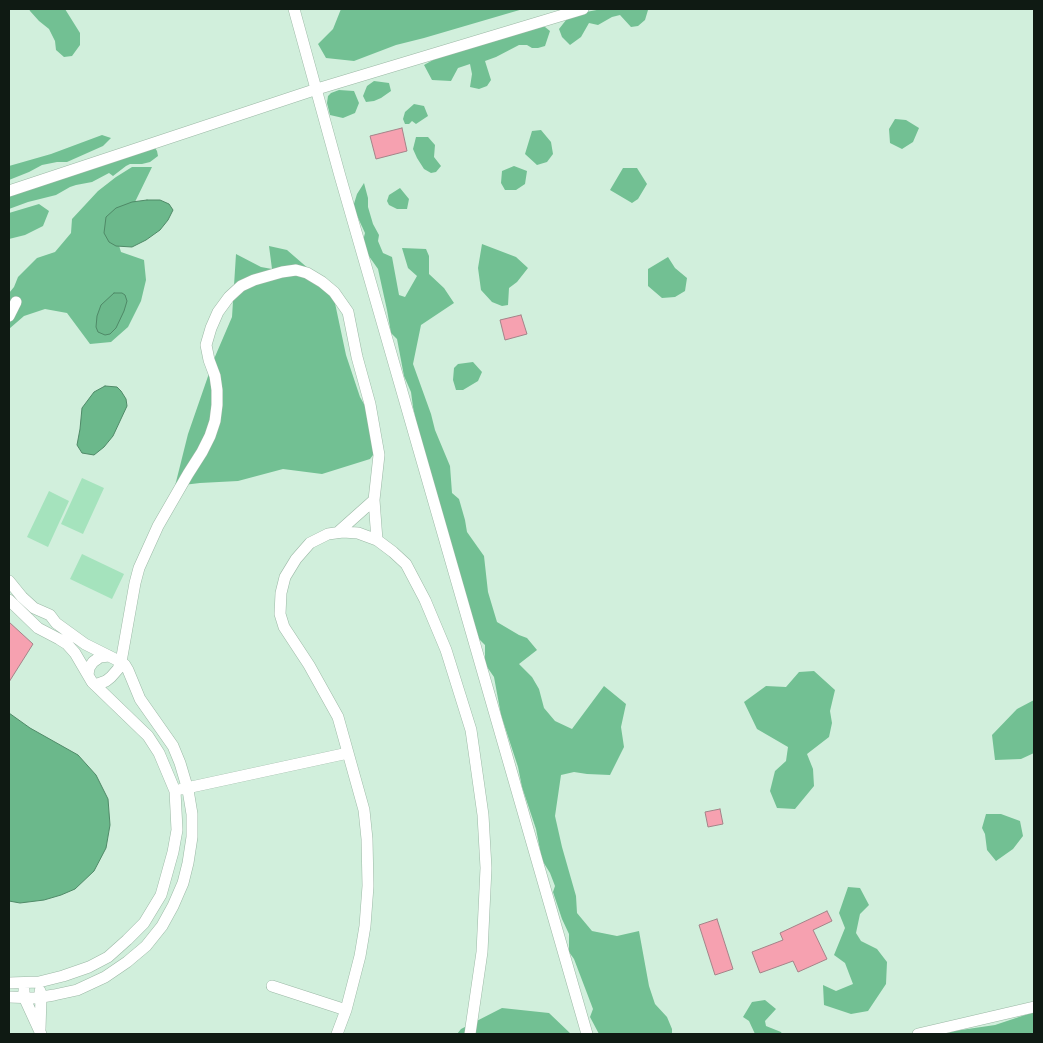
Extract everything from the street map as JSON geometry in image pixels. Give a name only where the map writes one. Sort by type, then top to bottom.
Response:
[{"type":"street","points":[[294,9],[342,186],[588,1034]]},
{"type":"street","points":[[9,191],[316,89],[583,9]]},
{"type":"street","points":[[95,685],[106,681],[118,669],[121,662],[139,568],[158,526],[210,436],[215,421],[217,390],[206,345],[218,312],[229,297],[241,286],[254,280],[296,270],[307,273],[322,282],[334,292],[348,312],[357,357],[370,404],[379,455],[374,500],[377,540]]},
{"type":"street","points":[[9,316],[16,302]]},
{"type":"street","points":[[338,533],[374,500]]},
{"type":"street","points":[[338,1034],[360,956],[365,926],[368,886],[364,810],[338,717],[309,665],[284,627],[280,614],[281,594],[285,577],[296,559],[310,543],[328,534],[343,532],[377,540],[406,564],[425,600],[446,650],[471,730],[483,815],[486,868],[482,952],[470,1034]]},
{"type":"street","points":[[9,581],[29,604],[50,616],[56,623],[85,644],[125,665],[140,699],[172,746],[180,763],[188,788],[192,814],[192,837],[183,883],[162,926],[146,946],[105,977],[77,990],[41,997],[9,997]]},
{"type":"street","points":[[9,600],[33,625],[59,638],[71,648],[95,685],[148,736],[159,753],[175,791],[177,830],[174,852],[161,894],[144,923],[108,957],[93,965],[63,976],[24,984],[9,983]]},
{"type":"street","points":[[33,625],[35,618],[43,612]]},
{"type":"street","points":[[47,633],[56,623]]},
{"type":"street","points":[[88,675],[89,668],[93,662],[100,657],[109,656]]},
{"type":"street","points":[[175,791],[348,753]]},
{"type":"street","points":[[93,965],[99,980]]},
{"type":"street","points":[[39,982],[41,997],[40,1032]]},
{"type":"street","points":[[24,984],[24,997],[40,1032]]},
{"type":"street","points":[[272,986],[346,1010]]},
{"type":"street","points":[[918,1034],[1034,1007]]},
{"type":"shaded area","points":[[29,9],[65,9],[80,33],[80,45],[72,56],[64,57],[56,50],[55,41],[49,29]]},
{"type":"shaded area","points":[[341,9],[523,9],[396,45],[354,61],[326,58],[318,44],[333,29]]},
{"type":"shaded area","points":[[602,9],[664,9],[648,10],[645,20],[638,26],[631,27],[620,15],[598,25],[589,23],[581,37],[570,45],[562,37],[559,29],[570,15]]},
{"type":"shaded area","points":[[537,27],[545,27],[550,31],[545,46],[532,48],[527,45],[519,45],[485,61],[491,80],[487,86],[479,89],[470,87],[472,74],[470,64],[458,68],[451,81],[432,80],[424,65],[442,55]]},
{"type":"shaded area","points":[[374,81],[389,83],[391,91],[381,98],[366,102],[363,96],[367,86]]},
{"type":"shaded area","points":[[339,90],[354,91],[359,103],[355,113],[343,118],[330,115],[327,103],[328,96]]},
{"type":"shaded area","points":[[414,104],[424,106],[428,116],[416,124],[412,121],[409,124],[405,124],[403,119],[405,112]]},
{"type":"shaded area","points":[[895,119],[906,120],[919,128],[913,142],[902,149],[890,143],[889,129]]},
{"type":"shaded area","points":[[541,130],[551,142],[553,154],[547,162],[537,165],[525,154],[532,131]]},
{"type":"shaded area","points":[[102,135],[111,138],[103,146],[67,162],[42,165],[9,180],[9,166],[51,154]]},
{"type":"shaded area","points":[[416,137],[428,137],[435,145],[434,157],[441,166],[436,172],[431,173],[424,169],[417,158],[413,149]]},
{"type":"shaded area","points":[[155,148],[158,156],[150,162],[130,164],[113,176],[109,173],[92,182],[70,187],[56,195],[9,209],[9,195]]},
{"type":"shaded area","points":[[514,166],[527,171],[525,184],[516,190],[505,190],[501,183],[502,171]]},
{"type":"shaded area","points":[[132,167],[152,167],[117,239],[121,252],[144,260],[146,280],[141,301],[128,327],[111,342],[90,344],[67,313],[45,309],[24,316],[9,329],[9,293],[18,277],[37,258],[55,252],[71,233],[72,219],[98,191]]},
{"type":"shaded area","points":[[623,168],[637,168],[647,184],[638,199],[632,203],[610,190]]},
{"type":"shaded area","points":[[364,183],[368,207],[373,224],[379,235],[378,241],[383,253],[392,257],[399,295],[405,297],[417,276],[408,268],[402,248],[426,249],[429,256],[429,274],[444,288],[454,303],[421,325],[413,364],[435,430],[450,466],[452,493],[459,499],[467,532],[484,556],[488,592],[497,622],[527,638],[537,650],[519,664],[532,677],[539,689],[544,708],[555,721],[572,729],[604,686],[626,704],[621,727],[624,747],[610,775],[574,772],[561,775],[555,816],[576,896],[577,913],[592,931],[617,936],[639,931],[649,986],[655,1004],[667,1017],[672,1034],[599,1034],[590,1017],[593,1009],[574,959],[569,952],[569,934],[553,892],[555,886],[542,860],[536,829],[501,715],[494,677],[485,664],[485,645],[479,639],[421,444],[411,392],[404,376],[397,339],[391,333],[378,269],[366,252],[363,241],[365,233],[353,207],[357,194]]},
{"type":"shaded area","points":[[400,188],[409,199],[407,209],[397,209],[389,205],[387,201],[389,195]]},
{"type":"shaded area","points":[[160,200],[169,204],[173,210],[160,230],[132,247],[116,246],[109,242],[104,233],[106,217],[116,208],[132,202]]},
{"type":"shaded area","points":[[39,204],[49,211],[43,226],[25,235],[9,239],[9,213]]},
{"type":"shaded area","points":[[482,244],[516,257],[528,268],[517,282],[509,288],[508,305],[502,306],[492,302],[481,290],[478,268]]},
{"type":"shaded area","points":[[269,246],[287,250],[332,289],[346,355],[360,397],[373,420],[379,447],[370,459],[322,474],[283,469],[238,481],[175,486],[188,434],[214,359],[232,317],[236,254],[261,267],[272,269]]},
{"type":"shaded area","points":[[668,257],[675,268],[687,278],[685,291],[675,297],[662,298],[648,286],[648,269]]},
{"type":"shaded area","points":[[114,293],[122,293],[127,301],[116,328],[110,334],[105,335],[98,332],[96,327],[97,316],[101,305]]},
{"type":"shaded area","points":[[473,362],[482,372],[478,381],[463,390],[456,390],[453,380],[454,368],[458,364]]},
{"type":"shaded area","points":[[105,386],[117,387],[126,399],[127,406],[113,436],[104,447],[94,455],[82,453],[77,445],[82,408],[94,392]]},
{"type":"shaded area","points":[[82,478],[104,488],[83,534],[61,524]]},
{"type":"shaded area","points":[[49,491],[69,501],[48,547],[27,537]]},
{"type":"shaded area","points":[[82,554],[124,574],[112,599],[70,579]]},
{"type":"shaded area","points":[[814,671],[835,690],[830,711],[832,723],[829,737],[807,754],[813,769],[814,786],[795,809],[777,808],[770,791],[775,771],[786,761],[788,747],[757,729],[744,702],[766,686],[786,687],[799,672]]},
{"type":"shaded area","points":[[1034,700],[1034,753],[1021,759],[995,760],[992,735],[1017,709]]},
{"type":"shaded area","points":[[9,713],[30,728],[78,755],[96,775],[108,799],[110,825],[106,848],[94,871],[75,889],[44,900],[20,903],[9,901]]},
{"type":"shaded area","points":[[986,814],[1001,814],[1020,821],[1023,836],[1013,849],[996,861],[987,850],[985,834],[982,828]]},
{"type":"shaded area","points":[[848,887],[860,888],[869,905],[860,914],[856,933],[861,941],[877,949],[887,962],[886,984],[868,1011],[851,1014],[824,1005],[823,985],[836,991],[853,984],[845,963],[834,955],[845,928],[839,913]]},
{"type":"shaded area","points":[[765,1000],[776,1009],[765,1021],[766,1026],[782,1034],[755,1034],[749,1021],[743,1017],[752,1002]]},
{"type":"shaded area","points":[[502,1008],[549,1013],[571,1034],[457,1034],[461,1029]]},
{"type":"shaded area","points":[[1034,1012],[1034,1034],[944,1034],[995,1025]]},
{"type":"building","points":[[402,128],[407,151],[376,159],[370,136]]},
{"type":"building","points":[[521,315],[527,334],[505,340],[500,320]]},
{"type":"building","points":[[9,622],[33,644],[9,682]]},
{"type":"building","points":[[720,809],[723,824],[708,827],[705,812]]},
{"type":"building","points":[[827,911],[832,921],[813,930],[827,959],[798,972],[793,961],[760,973],[752,952],[783,940],[780,933]]},
{"type":"building","points":[[717,919],[733,969],[715,975],[699,925]]}]
